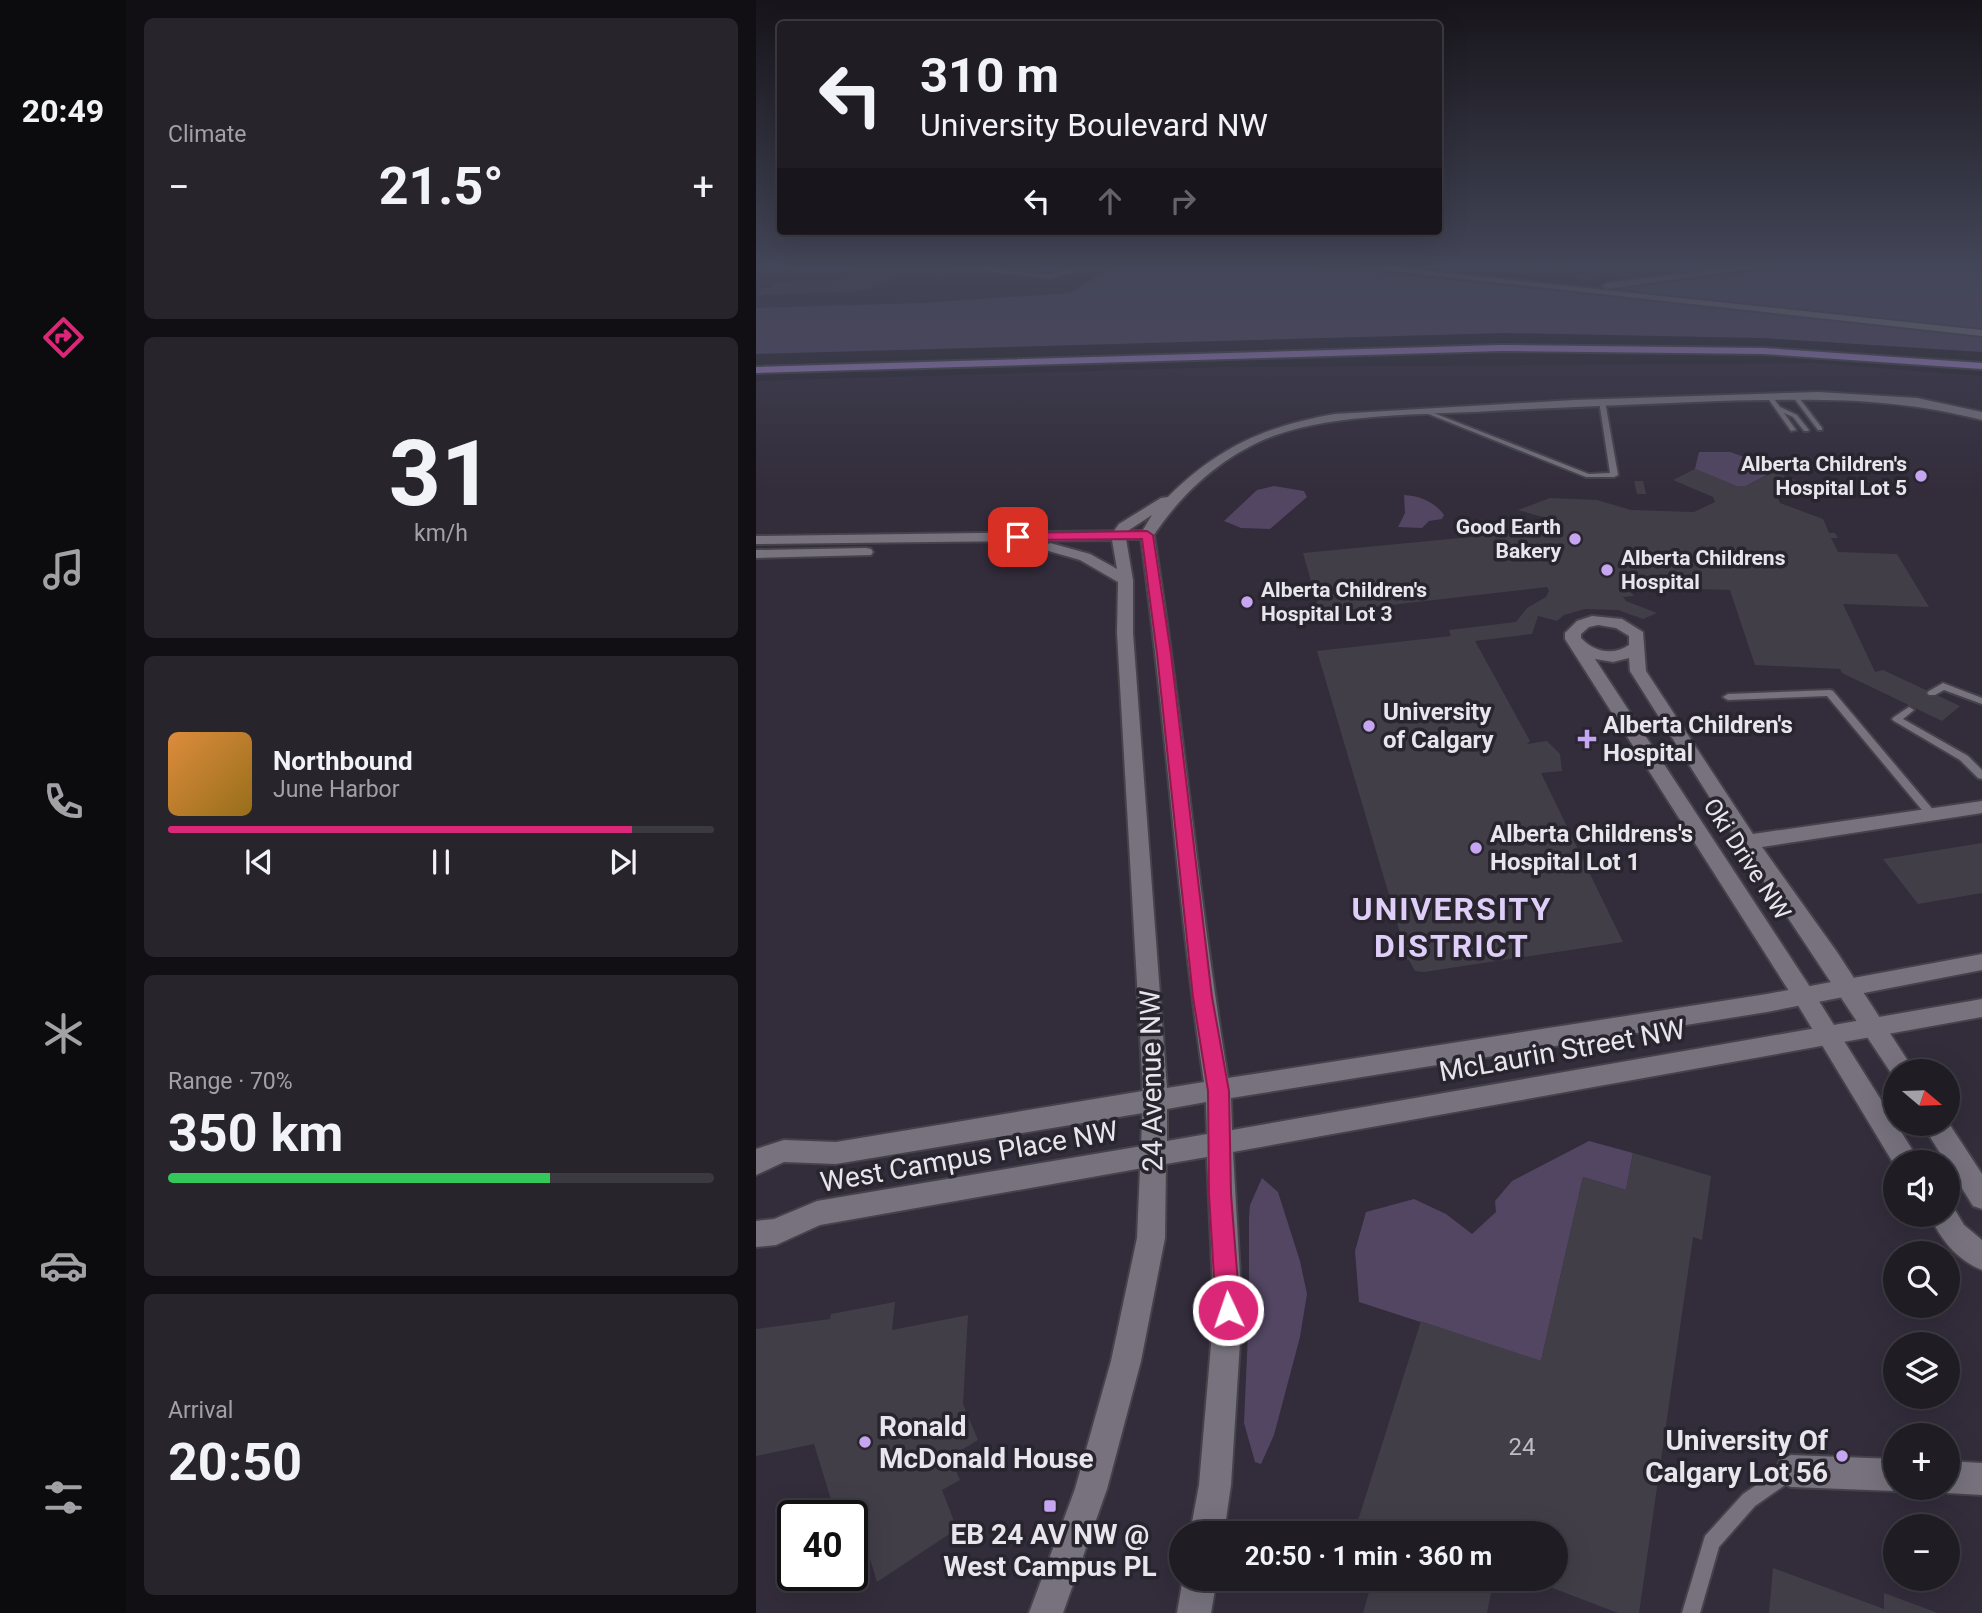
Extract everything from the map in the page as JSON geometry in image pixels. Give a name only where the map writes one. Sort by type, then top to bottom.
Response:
[{"type":"main road","points":[[756,362],[1470,341]]},
{"type":"main road","points":[[1651,341],[1774,344],[1982,358]]},
{"type":"main road","points":[[756,370],[1502,348],[1764,351],[1953,364]]},
{"type":"street","points":[[1953,364],[1982,367]]},
{"type":"street","points":[[1120,541],[1124,527],[1179,494],[1234,448],[1264,433],[1296,424],[1335,418],[1602,401],[1892,397],[1945,406],[1982,416]]},
{"type":"street","points":[[756,540],[1147,540],[1179,494]]},
{"type":"street","name":"24 Avenue NW","points":[[1147,540],[1161,629],[1203,997],[1218,1091],[1228,1310],[1215,1485],[1209,1521]]},
{"type":"street","points":[[756,554],[1050,547],[1120,541]]},
{"type":"street","name":"24 Avenue NW","points":[[1046,1613],[1091,1489],[1126,1361],[1151,1238],[1155,1100],[1126,643],[1126,580],[1120,541]]},
{"type":"street","points":[[1050,547],[1085,557],[1126,580]]},
{"type":"street","points":[[1602,621],[1632,630],[1637,635],[1637,647],[1631,652],[1614,656],[1593,654],[1577,645],[1573,639],[1576,628],[1602,621]]},
{"type":"street","name":"Oki Drive NW","points":[[1577,645],[1804,996],[1900,1150]]},
{"type":"street","name":"Oki Drive NW","points":[[1637,647],[1638,671],[1893,1059]]},
{"type":"street","points":[[1748,842],[1982,807]]},
{"type":"street","name":"McLaurin Street NW","points":[[1155,1100],[1804,996],[1982,962]]},
{"type":"street","name":"McLaurin Street NW","points":[[1154,1156],[1219,1142],[1982,1008]]},
{"type":"street","name":"West Campus Place NW","points":[[756,1163],[765,1155],[792,1150],[836,1153],[1155,1100]]},
{"type":"street","points":[[1943,1136],[1982,1197]]},
{"type":"street","name":"West Campus Place NW","points":[[756,1234],[776,1232],[817,1213],[1154,1156]]},
{"type":"street","points":[[1950,1227],[1954,1234],[1982,1257]]},
{"type":"street","points":[[1791,1471],[1883,1475]]},
{"type":"street","points":[[1960,1478],[1982,1479]]},
{"type":"street","points":[[1194,1613],[1197,1591]]},
{"type":"lane","points":[[1782,399],[1812,418],[1820,429]]},
{"type":"lane","points":[[1782,399],[1806,429]]},
{"type":"lane","points":[[1782,399],[1793,430]]},
{"type":"lane","points":[[1424,411],[1588,476],[1614,475],[1602,401]]},
{"type":"lane","points":[[1933,694],[1943,686],[1982,701]]},
{"type":"lane","points":[[1728,697],[1830,693],[1931,814]]},
{"type":"lane","points":[[1909,710],[1897,719],[1964,758],[1982,776]]},
{"type":"lane","points":[[1691,1613],[1711,1542],[1749,1500],[1791,1471]]},
{"type":"shaded area","points":[[756,341],[1210,341],[756,354]]},
{"type":"shaded area","points":[[1813,341],[1982,341],[1982,352]]},
{"type":"shaded area","name":"University of Calgary","points":[[1816,363],[1982,376],[1982,1613],[756,1613],[756,381],[1223,367]]},
{"type":"shaded area","points":[[1699,452],[1730,452],[1747,458],[1748,465],[1767,475],[1746,486],[1736,486],[1695,469]]},
{"type":"shaded area","points":[[1274,486],[1304,491],[1307,497],[1270,529],[1241,528],[1224,521],[1257,490]]},
{"type":"shaded area","points":[[1404,495],[1432,503],[1444,515],[1442,519],[1429,521],[1422,528],[1398,527],[1405,513]]},
{"type":"shaded area","points":[[1589,1141],[1633,1153],[1626,1190],[1583,1177],[1541,1361],[1359,1302],[1355,1251],[1366,1212],[1414,1199],[1446,1214],[1472,1234],[1496,1212],[1495,1201],[1512,1181]]},
{"type":"shaded area","points":[[1262,1178],[1278,1192],[1300,1261],[1307,1294],[1300,1337],[1274,1435],[1261,1464],[1255,1462],[1244,1423],[1249,1310],[1249,1218],[1250,1205]]},
{"type":"building","points":[[1695,469],[1736,486],[1746,486],[1774,472],[1806,484],[1778,498],[1780,503],[1823,519],[1829,533],[1835,533],[1838,538],[1831,538],[1838,552],[1897,554],[1929,607],[1843,604],[1875,672],[1883,670],[1960,706],[1942,721],[1842,673],[1840,669],[1755,665],[1730,590],[1627,587],[1634,596],[1623,597],[1626,601],[1657,613],[1643,619],[1618,610],[1585,609],[1564,615],[1557,621],[1538,616],[1532,634],[1475,641],[1530,741],[1527,744],[1547,741],[1560,754],[1562,771],[1541,773],[1623,942],[1424,972],[1415,971],[1409,960],[1404,960],[1397,939],[1401,938],[1397,922],[1317,651],[1451,636],[1449,630],[1516,622],[1527,608],[1546,597],[1549,591],[1547,587],[1320,613],[1303,553],[1544,530],[1542,523],[1546,518],[1518,510],[1550,498],[1597,500],[1631,510],[1694,512],[1715,502],[1713,497],[1673,480]]},
{"type":"building","points":[[1634,481],[1643,481],[1646,494],[1637,494]]},
{"type":"building","points":[[1982,843],[1982,893],[1918,904],[1883,859]]},
{"type":"building","points":[[1633,1153],[1711,1176],[1702,1240],[1693,1237],[1639,1613],[1618,1613],[1560,1591],[1568,1591],[1568,1521],[1358,1521],[1421,1321],[1541,1361],[1583,1177],[1626,1190]]},
{"type":"building","name":"Ronald McDonald House","points":[[895,1302],[892,1330],[968,1315],[963,1404],[978,1440],[950,1457],[960,1480],[942,1490],[957,1529],[877,1582],[868,1552],[868,1500],[831,1500],[814,1444],[756,1456],[756,1329],[830,1319],[831,1314]]},
{"type":"building","points":[[1773,1568],[1884,1609],[1884,1593],[1938,1613],[1769,1613]]},
{"type":"building","points":[[1369,1591],[1491,1591],[1487,1613],[1363,1613]]},
{"type":"place","name":"Alberta Children's Hospital Lot 5","points":[[1921,476]]},
{"type":"place","name":"Good Earth Bakery","points":[[1575,539]]},
{"type":"place","name":"Alberta Childrens Hospital","points":[[1607,570]]},
{"type":"place","name":"Alberta Children's Hospital Lot 3","points":[[1247,602]]},
{"type":"place","name":"University of Calgary","points":[[1369,726]]},
{"type":"place","name":"Alberta Children's Hospital","points":[[1587,739]]},
{"type":"place","name":"Alberta Childrens's Hospital Lot 1","points":[[1476,848]]},
{"type":"place","name":"Ronald McDonald House","points":[[865,1442]]},
{"type":"place","name":"University Of Calgary Lot 56","points":[[1842,1456]]},
{"type":"place","name":"EB 24 AV NW @ West Campus PL","points":[[1050,1506]]},
{"type":"district","name":"UNIVERSITY DISTRICT","points":[[1452,928]]},
{"type":"route","points":[[1018,537],[1147,535],[1161,629],[1203,997],[1218,1091],[1220,1194],[1228,1310]]}]
